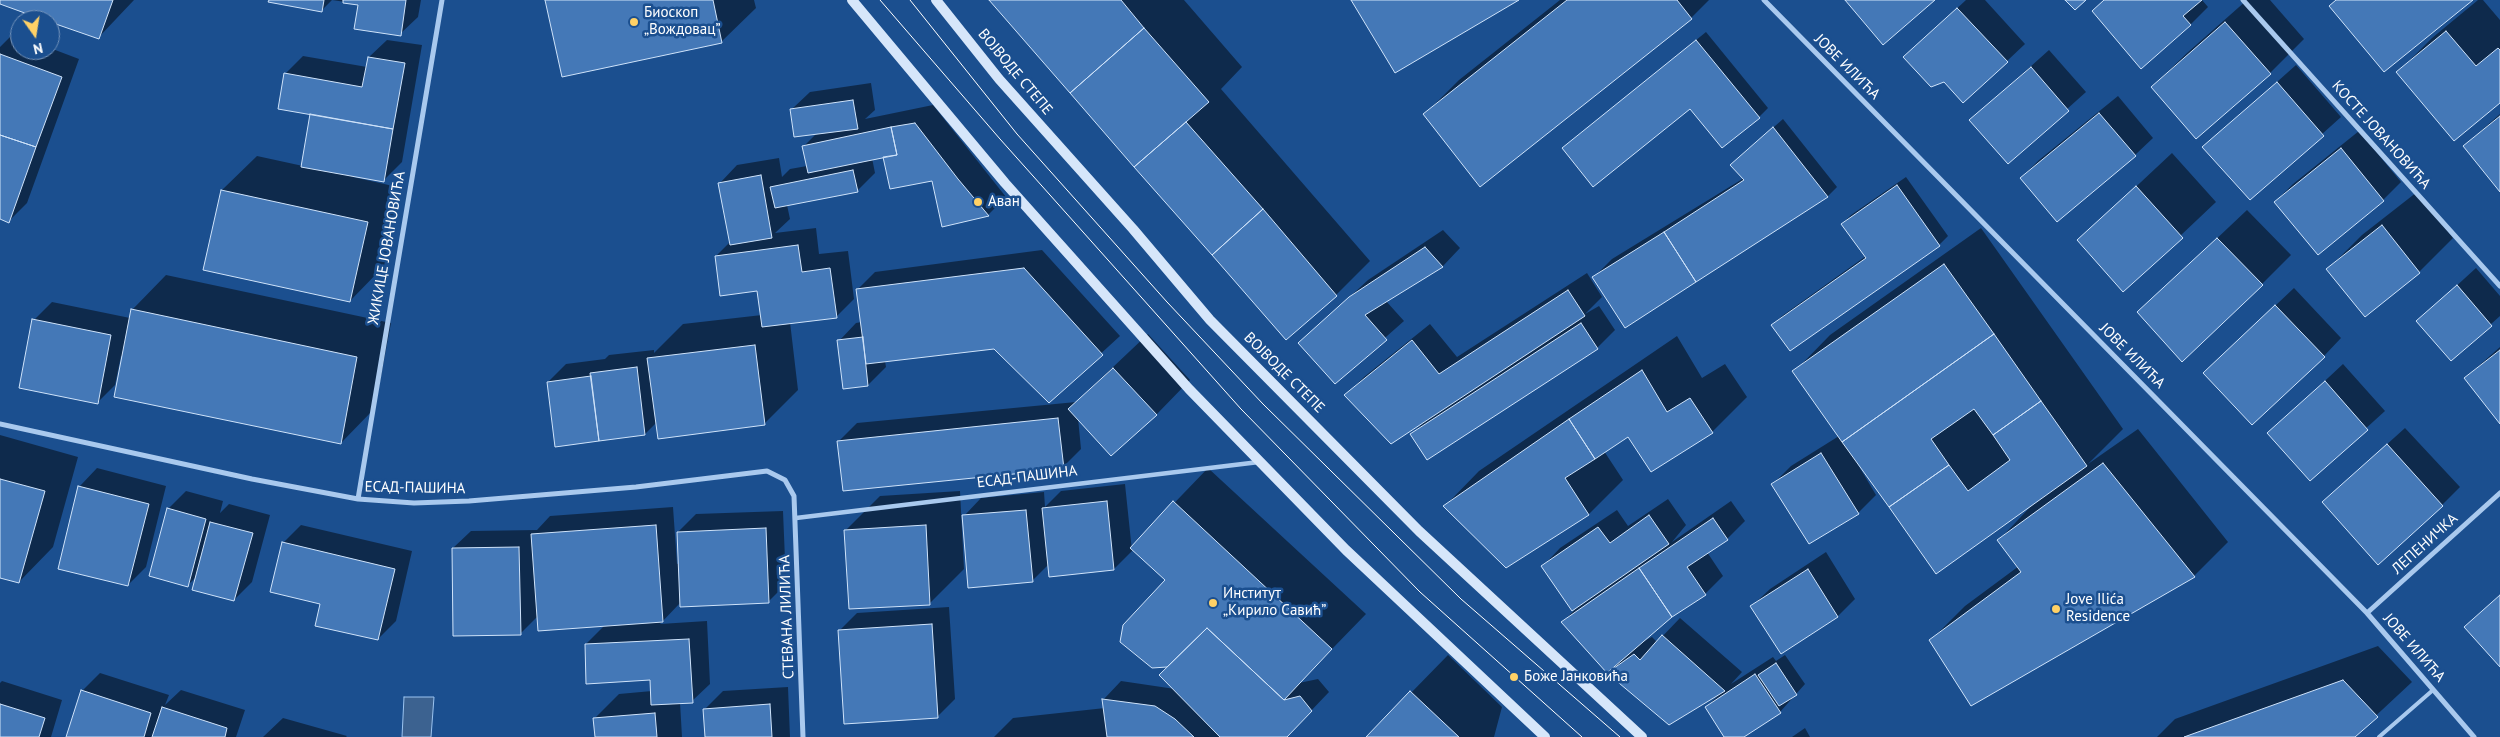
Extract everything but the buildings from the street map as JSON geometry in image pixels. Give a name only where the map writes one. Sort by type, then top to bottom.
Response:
[{"type":"main road","points":[[852,0],[1012,190],[1189,389],[1346,550],[1545,737]]},
{"type":"main road","name":"ВОЈВОДЕ СТЕПЕ","points":[[936,0],[999,78],[1133,229],[1210,320],[1419,531],[1642,737]]},
{"type":"street","name":"ЖИКИЦЕ ЈОВАНОВИЋА","points":[[358,499],[442,0]]},
{"type":"street","name":"ЈОВЕ ИЛИЋА","points":[[1764,0],[2367,613],[2474,737]]},
{"type":"street","name":"КОСТЕ ЈОВАНОВИЋА","points":[[2243,0],[2500,286]]},
{"type":"street","name":"ЕСАД-ПАШИНА","points":[[0,424],[252,480],[358,499],[414,503],[469,501],[636,487],[767,471],[785,480],[794,496]]},
{"type":"street","name":"ЕСАД-ПАШИНА","points":[[796,518],[1260,462]]},
{"type":"street","name":"ЛЕПЕНИЧКА","points":[[2367,613],[2500,494]]},
{"type":"street","name":"СТЕВАНА ЛИЛИЋА","points":[[794,496],[803,737]]},
{"type":"lane","points":[[2379,737],[2433,690]]},
{"type":"water","points":[[404,697],[434,697],[431,737],[402,737]]},
{"type":"tram line","points":[[880,0],[1000,139],[1241,409],[1420,592],[1582,737]]},
{"type":"tram line","points":[[910,0],[1017,134],[1167,302],[1263,404],[1461,599],[1620,737]]},
{"type":"place","name":"Биоскоп „Вождовац”","points":[[634,22]]},
{"type":"place","name":"Аван","points":[[978,202]]},
{"type":"place","name":"Институт „Кирило Савић”","points":[[1213,603]]},
{"type":"place","name":"Jove Ilića Residence","points":[[2056,609]]},
{"type":"place","name":"Боже Јанковића","points":[[1514,677]]}]
